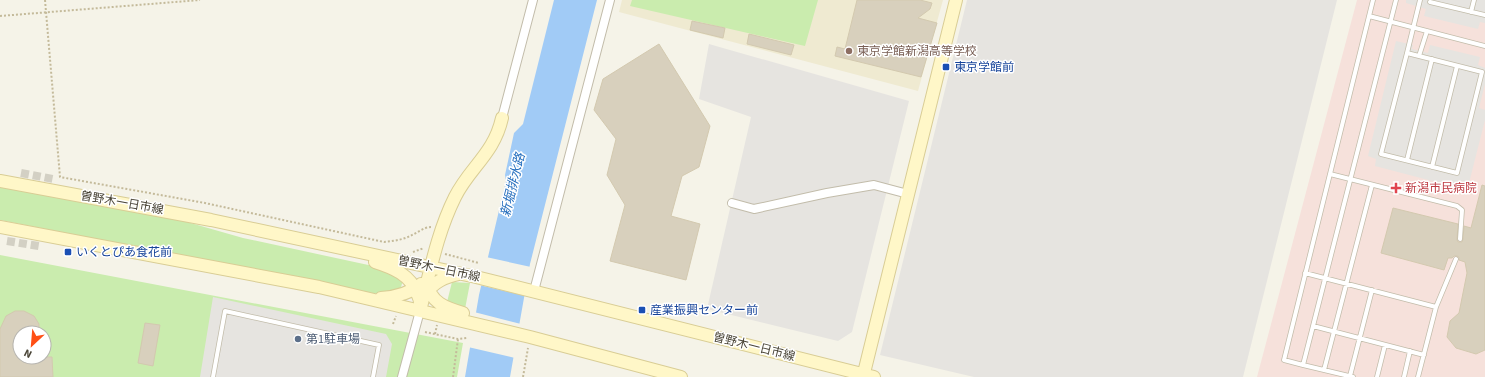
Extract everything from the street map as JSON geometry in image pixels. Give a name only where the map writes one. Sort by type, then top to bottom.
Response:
[{"type":"main road","points":[[867,376],[908,194],[956,0]]},
{"type":"main road","points":[[420,311],[442,226],[461,187],[479,164],[496,138],[502,118]]},
{"type":"main road","name":"曽野木一日市線","points":[[0,181],[211,220],[330,245],[428,282],[460,274],[476,277],[867,376]]},
{"type":"main road","points":[[0,227],[319,287],[420,311],[470,319],[522,335],[681,377]]},
{"type":"main road","points":[[330,245],[350,256],[388,266],[399,271],[409,279],[415,289],[421,302],[420,311]]},
{"type":"main road","points":[[369,299],[394,297],[406,294],[428,282],[435,283],[460,274]]},
{"type":"main road","points":[[428,282],[433,299],[438,304],[470,319]]},
{"type":"street","points":[[502,118],[533,0]]},
{"type":"street","points":[[533,291],[610,0]]},
{"type":"street","points":[[732,204],[754,209],[874,185],[908,194]]},
{"type":"street","points":[[402,377],[420,311]]},
{"type":"lane","points":[[1372,290],[1351,377],[1284,360],[1374,0]]},
{"type":"lane","points":[[1406,53],[1482,72],[1457,173],[1381,154],[1406,53],[1420,0]]},
{"type":"lane","points":[[1445,6],[1446,0]]},
{"type":"lane","points":[[1471,12],[1474,0]]},
{"type":"lane","points":[[1304,365],[1395,1]]},
{"type":"lane","points":[[1430,2],[1485,16]]},
{"type":"lane","points":[[1369,16],[1485,46]]},
{"type":"lane","points":[[1420,56],[1426,31]]},
{"type":"lane","points":[[1407,160],[1432,59]]},
{"type":"lane","points":[[1432,167],[1457,66]]},
{"type":"lane","points":[[1330,174],[1461,208],[1460,239]]},
{"type":"lane","points":[[1324,370],[1372,185]]},
{"type":"lane","points":[[1418,377],[1436,307],[1456,259]]},
{"type":"lane","points":[[1305,273],[1436,307]]},
{"type":"lane","points":[[213,377],[225,311],[379,345],[373,377]]},
{"type":"lane","points":[[1313,326],[1424,354]]},
{"type":"lane","points":[[1377,377],[1385,345]]},
{"type":"lane","points":[[1404,377],[1410,351]]},
{"type":"path","points":[[45,0],[60,177],[205,203],[384,242],[394,241],[410,236],[428,227],[442,226]]},
{"type":"path","points":[[0,16],[200,0]]},
{"type":"path","points":[[412,255],[414,251],[423,248],[428,249]]},
{"type":"path","points":[[445,254],[479,263]]},
{"type":"path","points":[[393,324],[396,313]]},
{"type":"path","points":[[425,332],[458,339],[467,338]]},
{"type":"path","points":[[522,335],[522,377]]},
{"type":"path","points":[[453,377],[458,339]]},
{"type":"shaded area","name":"東京学館新潟高等学校","points":[[622,0],[943,0],[918,91],[619,12]]},
{"type":"shaded area","points":[[967,0],[1337,0],[1243,377],[974,377],[880,355]]},
{"type":"shaded area","name":"新潟市民病院","points":[[1357,0],[1485,0],[1485,377],[1257,377]]},
{"type":"shaded area","points":[[1406,0],[1485,0],[1485,23],[1480,22],[1478,29],[1424,16],[1426,9],[1406,3]]},
{"type":"shaded area","points":[[1396,41],[1413,45],[1412,49],[1428,53],[1430,45],[1480,57],[1478,65],[1485,68],[1485,84],[1479,108],[1485,110],[1485,120],[1469,183],[1461,181],[1459,188],[1375,166],[1376,159],[1368,156]]},
{"type":"shaded area","points":[[709,44],[909,101],[852,332],[838,341],[707,309],[751,117],[699,99]]},
{"type":"shaded area","name":"第1駐車場","points":[[213,297],[386,334],[392,344],[386,377],[200,377]]},
{"type":"green space","points":[[632,0],[818,0],[805,46],[630,6]]},
{"type":"green space","points":[[0,186],[180,220],[243,238],[373,266],[403,280],[400,291],[382,294],[372,293],[0,220]]},
{"type":"green space","points":[[0,255],[463,343],[457,377],[0,377]]},
{"type":"green space","points":[[452,282],[470,283],[465,309],[447,302]]},
{"type":"water","name":"新堀排水路","points":[[554,0],[597,0],[530,264],[510,377],[465,377],[479,295],[506,181],[505,175],[514,133],[523,124]]},
{"type":"pier","points":[[486,257],[531,267],[526,296],[479,285]]},
{"type":"pier","points":[[474,312],[521,324],[515,358],[468,347]]},
{"type":"building","points":[[857,0],[920,0],[932,3],[930,9],[918,18],[937,23],[921,77],[835,56],[837,47],[845,49]]},
{"type":"building","points":[[692,21],[725,28],[723,38],[690,30]]},
{"type":"building","points":[[749,34],[794,45],[791,55],[747,44]]},
{"type":"building","points":[[659,44],[710,126],[699,167],[682,176],[671,216],[700,224],[686,280],[610,261],[625,205],[607,175],[616,139],[594,110],[603,79]]},
{"type":"building","points":[[1482,185],[1485,186],[1485,350],[1476,354],[1456,348],[1447,337],[1450,321],[1459,313],[1467,273],[1465,262],[1459,260],[1459,257],[1457,256],[1448,258],[1444,270],[1381,253],[1393,208],[1458,224],[1457,240],[1458,242],[1462,242],[1464,226],[1471,228]]},
{"type":"building","points":[[15,311],[24,311],[34,316],[39,324],[12,325],[12,365],[52,365],[52,357],[53,377],[0,377],[0,329],[6,316]]},
{"type":"building","points":[[145,323],[160,325],[153,366],[138,363]]},
{"type":"tunnel","points":[[21,173],[53,179]]},
{"type":"tunnel","points":[[7,241],[39,246]]},
{"type":"place","name":"東京学館新潟高等学校","points":[[849,51]]},
{"type":"place","name":"東京学館前","points":[[946,67]]},
{"type":"place","name":"新潟市民病院","points":[[1396,188]]},
{"type":"place","name":"いくとぴあ食花前","points":[[68,252]]},
{"type":"place","name":"産業振興センター前","points":[[642,310]]},
{"type":"place","name":"第1駐車場","points":[[298,339]]}]
